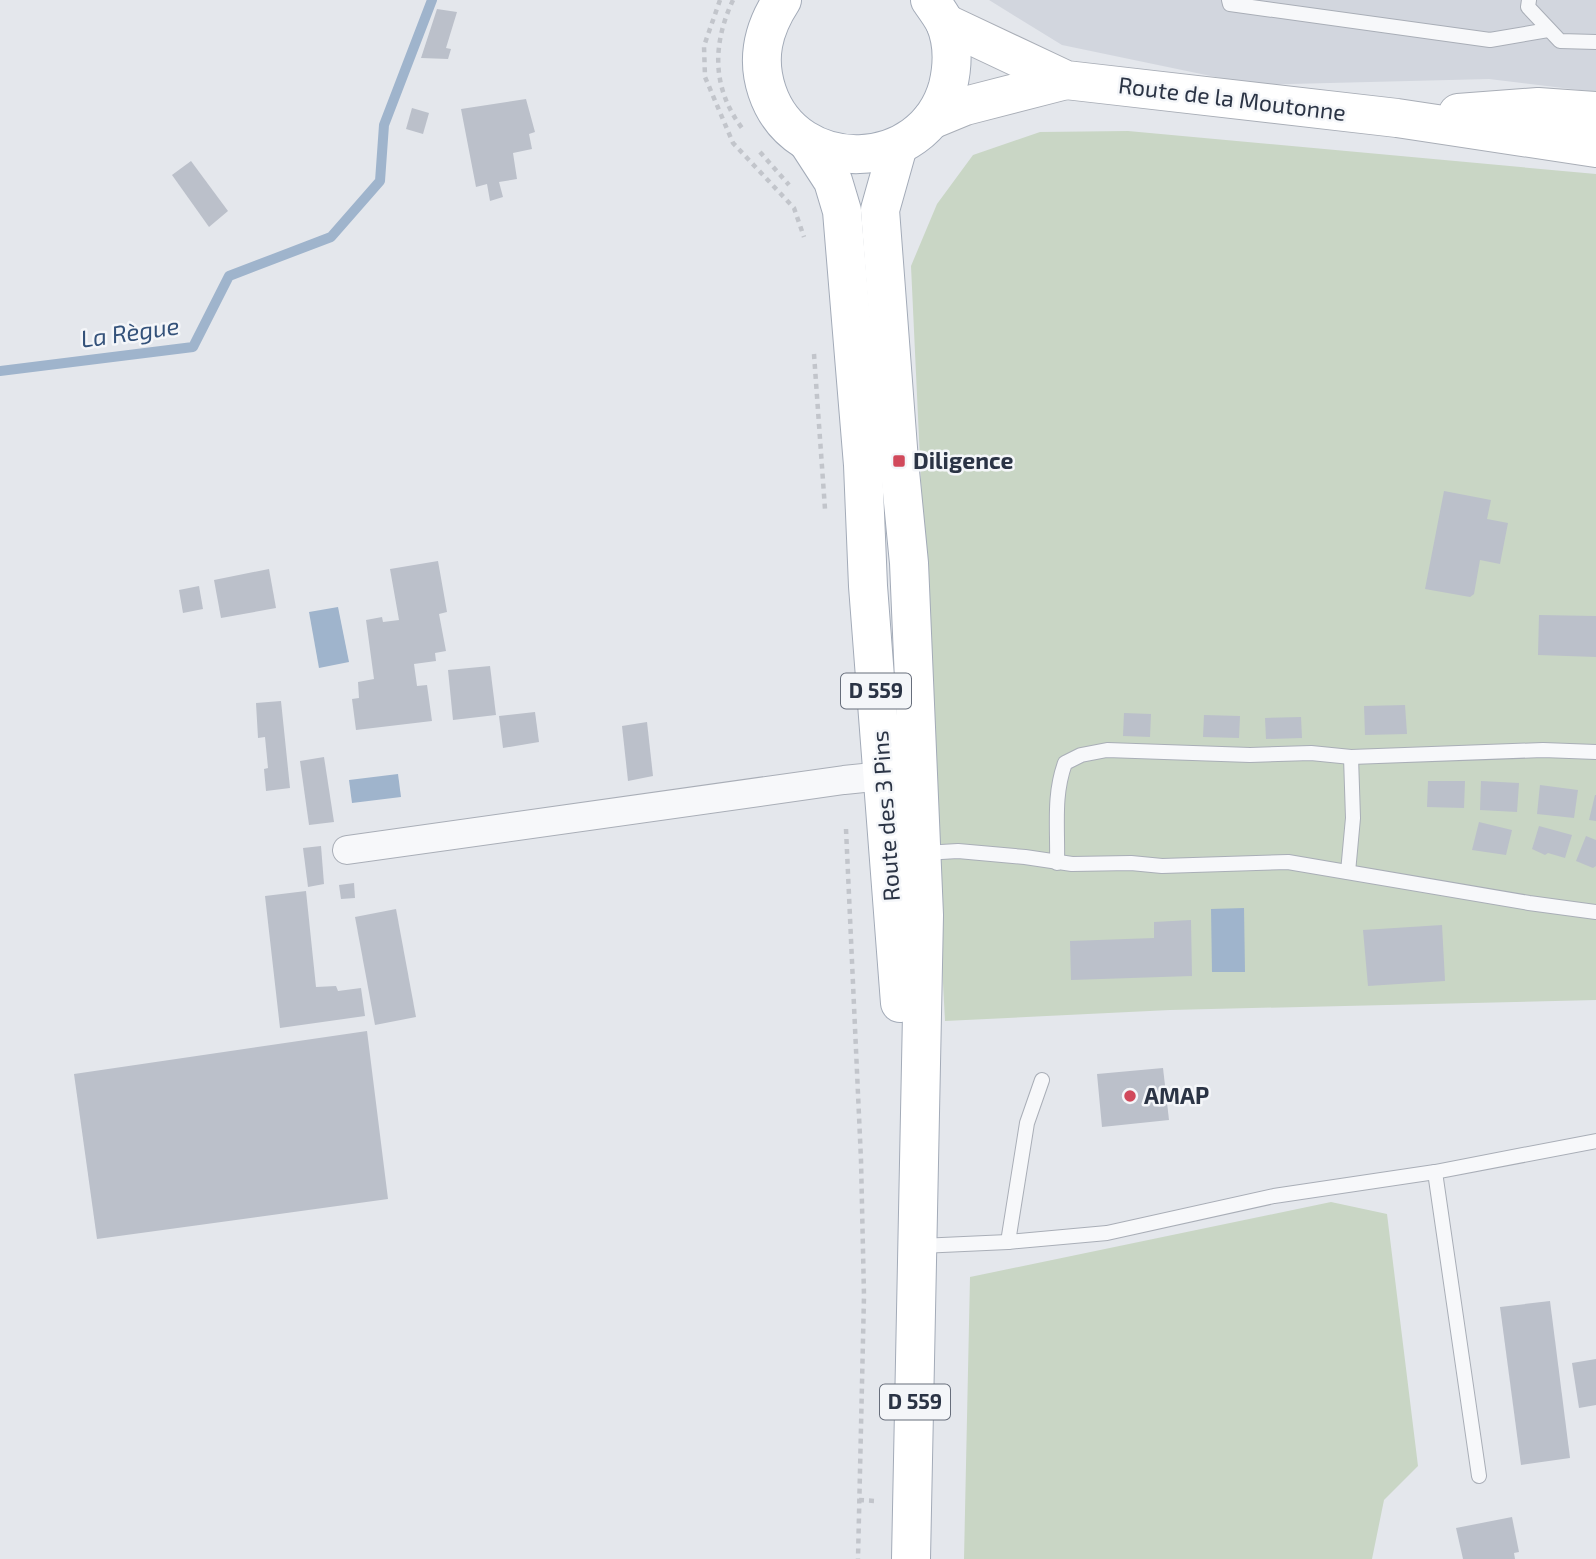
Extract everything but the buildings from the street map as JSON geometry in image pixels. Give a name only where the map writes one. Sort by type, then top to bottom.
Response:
[{"type":"main road","points":[[782,0],[769,21],[761,49],[762,77],[771,104],[787,126],[809,144],[838,154],[869,155],[898,146],[916,135],[931,120],[944,98],[951,73],[951,47],[937,11]]},
{"type":"main road","name":"Route de la Moutonne","points":[[937,11],[1066,80]]},
{"type":"main road","name":"Route de la Moutonne","points":[[931,120],[965,106],[1066,80],[1397,118],[1596,148]]},
{"type":"main road","name":"Route de la Moutonne","points":[[1397,118],[1538,107],[1596,111]]},
{"type":"main road","name":"Route des 3 Pins","points":[[809,144],[833,181],[842,211],[919,1246]]},
{"type":"main road","name":"Route des 3 Pins","points":[[898,146],[880,210],[909,562],[923,853],[919,1246],[911,1559]]},
{"type":"street","points":[[347,850],[883,776]]},
{"type":"lane","points":[[1229,0],[1230,5],[1490,40],[1548,30]]},
{"type":"lane","points":[[1529,0],[1528,7],[1560,41],[1596,42]]},
{"type":"lane","points":[[1057,863],[1055,806],[1060,778],[1065,764],[1081,755],[1107,750],[1250,755],[1311,753],[1351,757],[1532,750],[1596,752]]},
{"type":"lane","points":[[1348,872],[1353,818],[1351,757]]},
{"type":"lane","points":[[923,853],[958,851],[1025,857],[1057,863],[1162,866],[1288,862],[1596,912]]},
{"type":"lane","points":[[1009,1242],[1027,1123],[1042,1080]]},
{"type":"lane","points":[[919,1246],[1009,1242],[1107,1233],[1274,1196],[1435,1172],[1596,1140]]},
{"type":"lane","points":[[1435,1172],[1479,1476]]},
{"type":"path","points":[[817,405],[826,523]]},
{"type":"path","points":[[845,780],[864,1283],[858,1559]]},
{"type":"shaded area","points":[[989,0],[1596,0],[1596,92],[1489,79],[1254,85],[1062,45]]},
{"type":"green space","points":[[1128,131],[1596,174],[1596,1000],[1170,1010],[945,1021],[926,661],[924,546],[911,266],[937,204],[973,155],[1040,132]]},
{"type":"green space","points":[[1331,1202],[1387,1214],[1418,1466],[1384,1500],[1372,1559],[964,1559],[970,1277]]},
{"type":"water","points":[[338,607],[349,662],[319,668],[309,612]]},
{"type":"water","points":[[398,774],[401,797],[352,803],[349,780]]},
{"type":"water","points":[[1244,908],[1245,972],[1212,972],[1211,909]]},
{"type":"waterway","name":"La Règue","points":[[0,371],[193,347],[229,276],[331,237],[380,181],[384,125],[432,0]]},
{"type":"place","name":"Diligence","points":[[899,461]]},
{"type":"place","name":"AMAP","points":[[1130,1096]]}]
